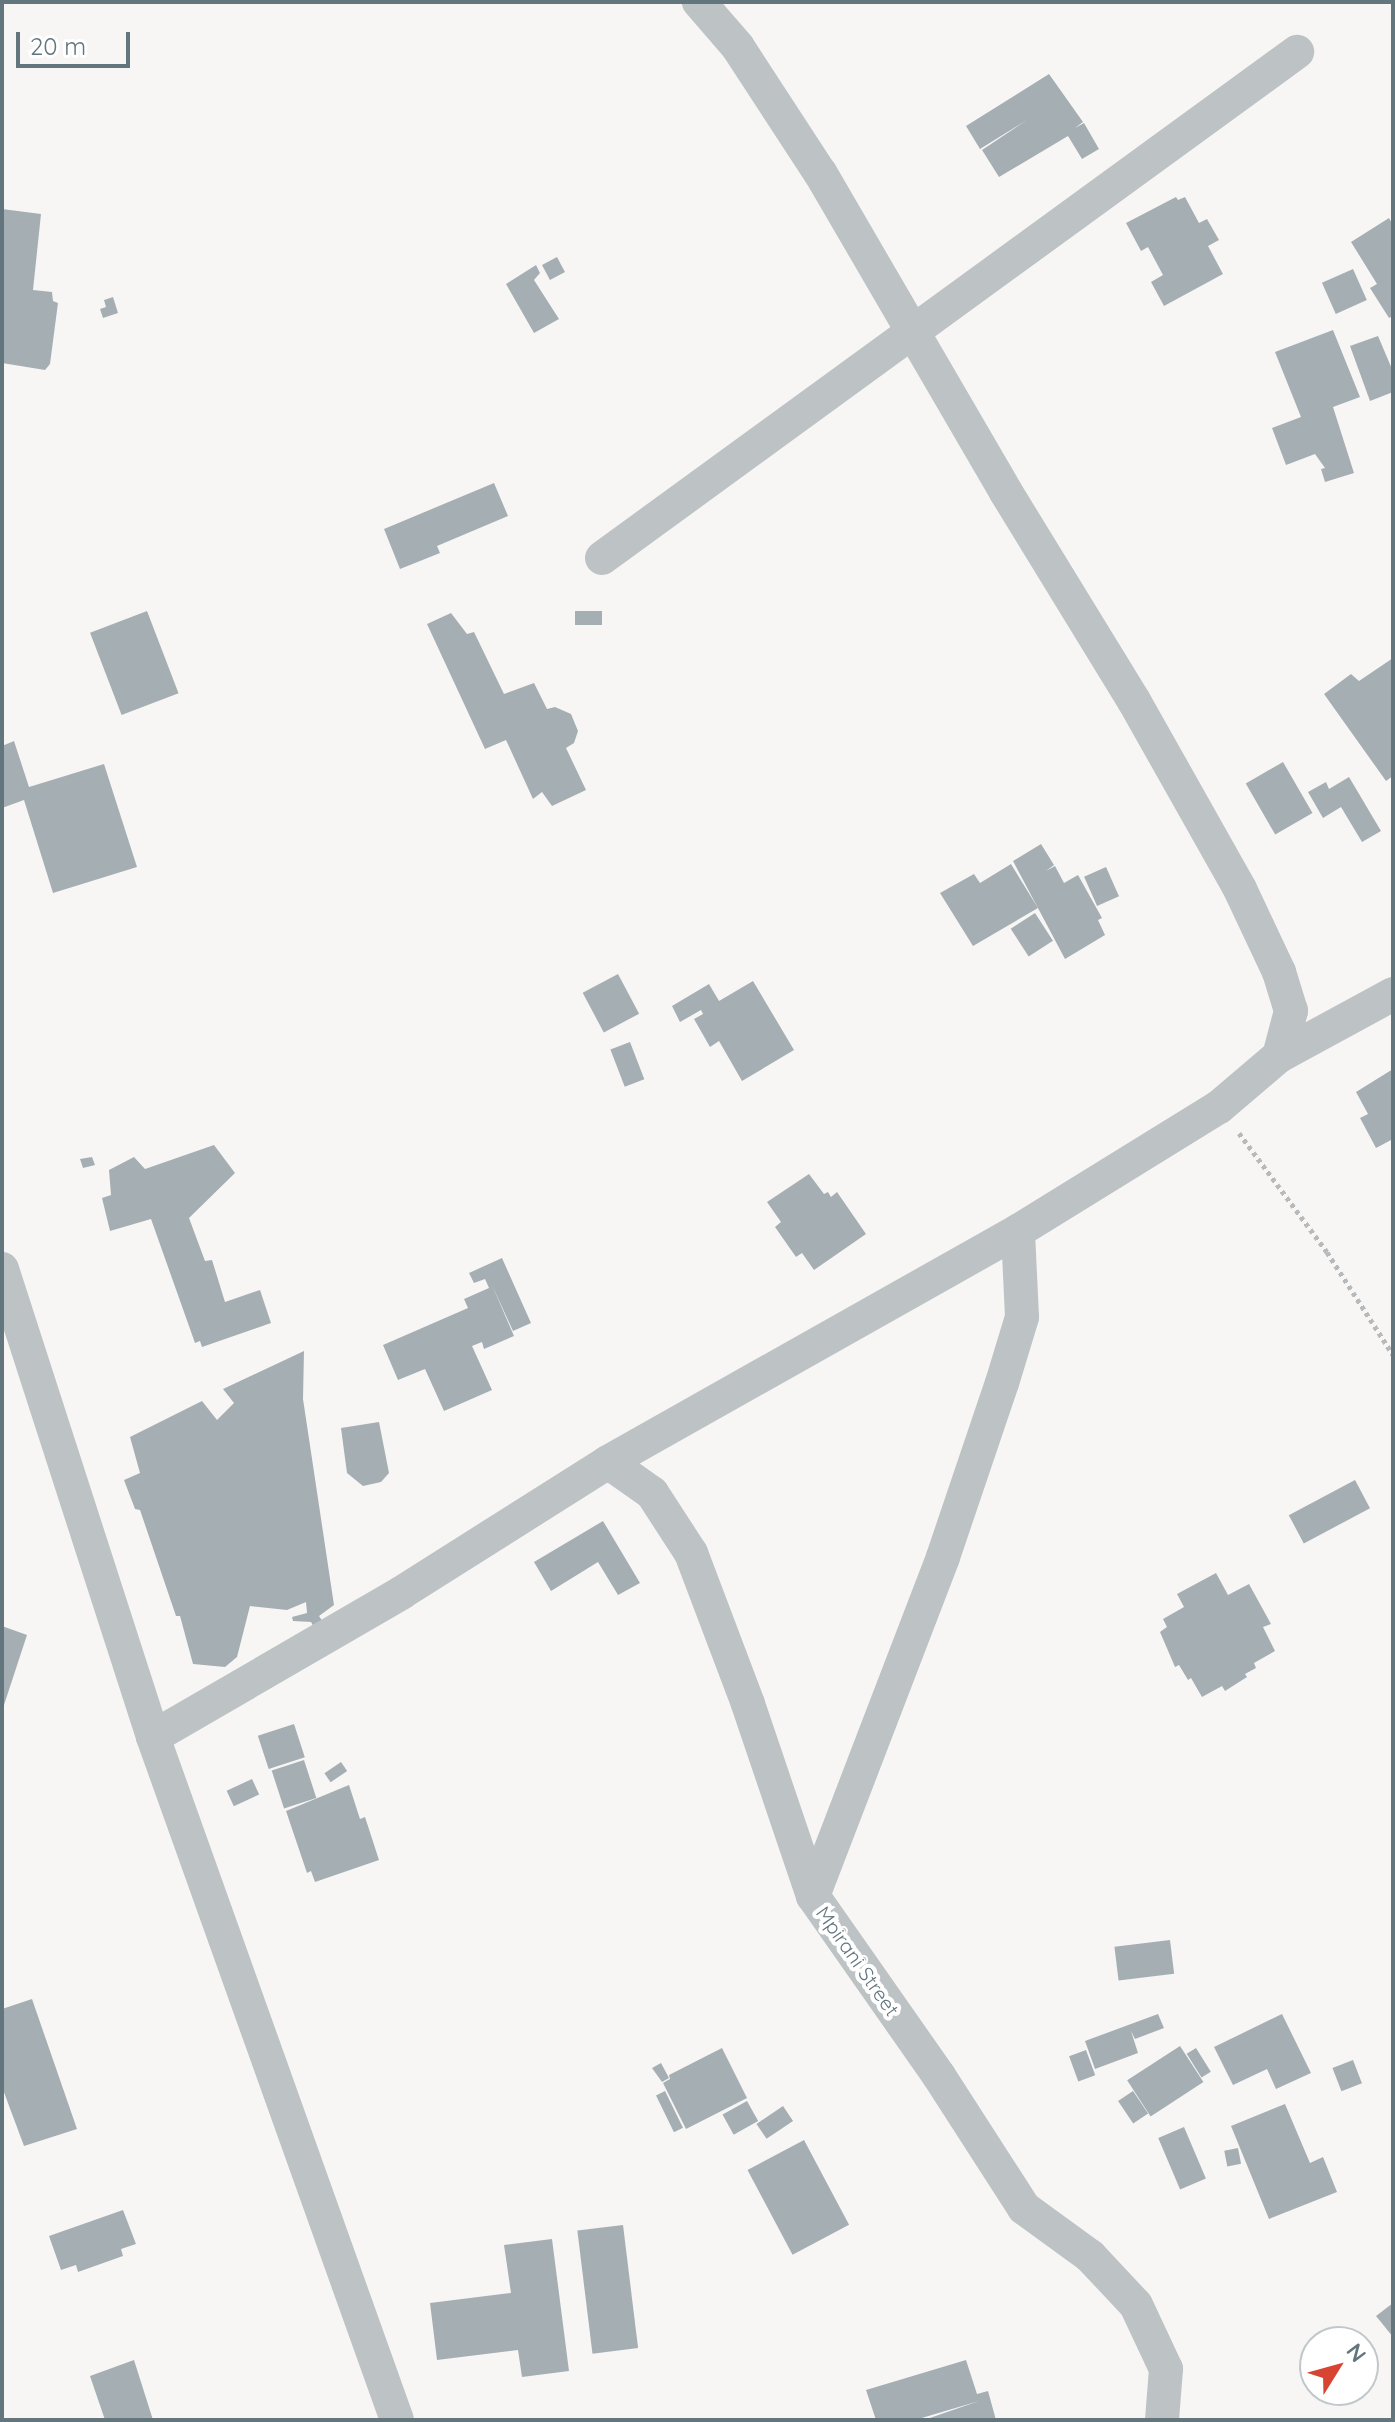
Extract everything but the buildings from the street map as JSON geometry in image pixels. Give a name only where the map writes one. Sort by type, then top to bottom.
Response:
[{"type":"street","points":[[699,2],[738,47],[820,173],[1006,492],[1134,701],[1240,889],[1279,972],[1291,1011],[1279,1056]]},
{"type":"street","points":[[602,558],[1297,52]]},
{"type":"street","points":[[153,1737],[401,1593],[608,1462],[1018,1231],[1219,1107],[1279,1056],[1393,994]]},
{"type":"street","points":[[813,1896],[943,1557],[1002,1383],[1022,1317],[1018,1231]]},
{"type":"street","points":[[2,1269],[153,1737],[397,2420]]},
{"type":"street","name":"Mpirani Street","points":[[608,1462],[652,1493],[691,1553],[766,1755],[813,1896],[939,2076],[1024,2208],[1090,2256],[1136,2305],[1166,2369],[1162,2420]]},
{"type":"path","points":[[1219,1107],[1276,1178],[1393,1355]]}]
